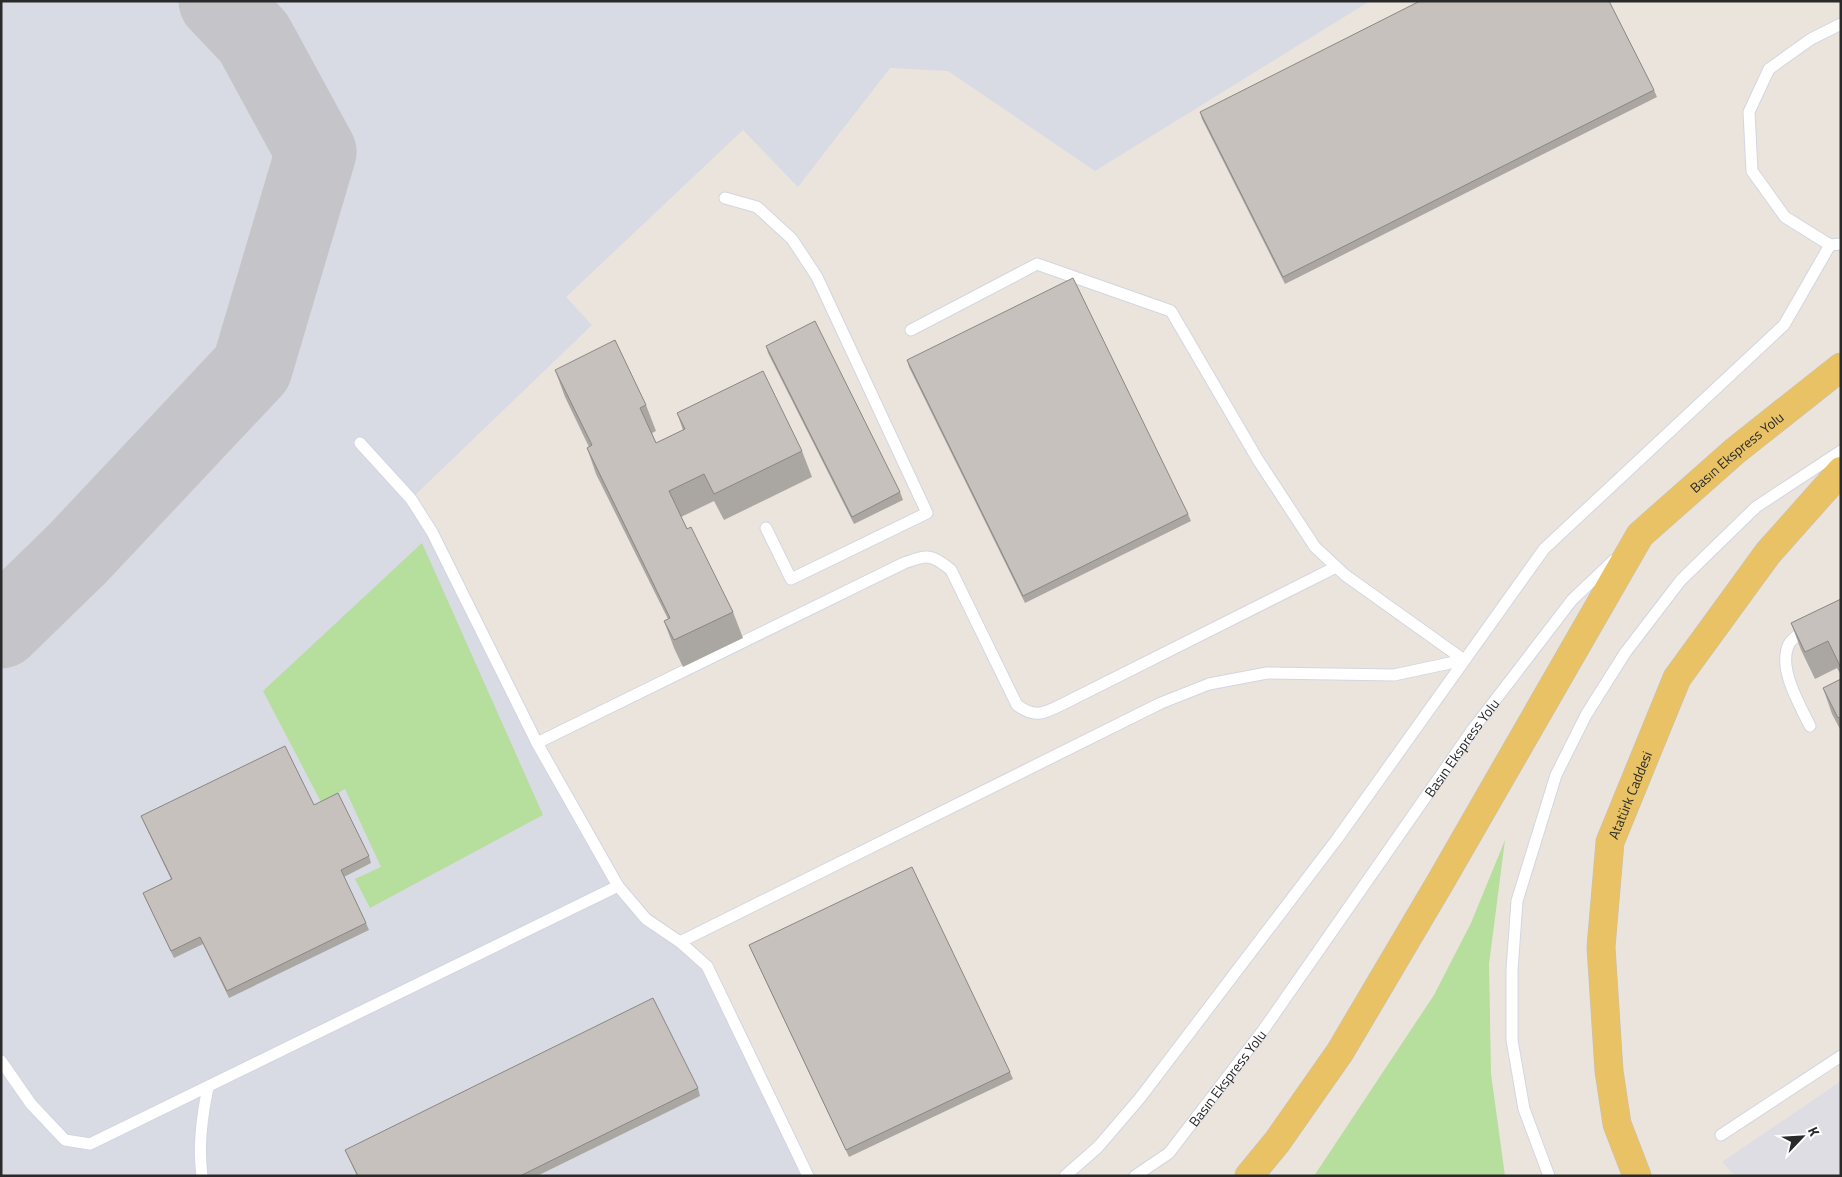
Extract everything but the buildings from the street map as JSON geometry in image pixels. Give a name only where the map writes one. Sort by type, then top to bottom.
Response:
[{"type":"main road","name":"Basın Ekspress Yolu","points":[[1640,535],[1736,450],[1841,367]]},
{"type":"main road","name":"Atatürk Caddesi","points":[[1637,1176],[1617,1124],[1609,1071],[1602,947],[1610,842],[1677,678],[1768,553],[1841,471]]},
{"type":"main road","points":[[1249,1176],[1277,1142],[1340,1052],[1441,882],[1640,535]]},
{"type":"lane","points":[[1064,1176],[1098,1147],[1140,1098],[1337,839],[1544,549],[1784,325],[1835,245],[1785,217],[1752,171],[1750,112],[1769,69],[1811,39],[1841,24]]},
{"type":"lane","points":[[725,198],[757,207],[792,239],[817,277],[927,513],[791,579],[766,528]]},
{"type":"lane","points":[[911,330],[1037,264],[1171,311],[1258,460],[1315,547],[1344,575],[1464,660]]},
{"type":"lane","points":[[360,443],[411,499],[432,532],[537,743],[576,815],[618,886],[646,919],[680,942],[707,966],[808,1176]]},
{"type":"lane","points":[[1549,1176],[1524,1109],[1512,1040],[1512,970],[1517,901],[1556,775],[1586,715],[1625,654],[1681,580],[1756,507],[1841,450]]},
{"type":"lane","name":"Basın Ekspress Yolu","points":[[1135,1176],[1169,1153],[1264,1029],[1473,729],[1572,600],[1640,535]]},
{"type":"lane","points":[[537,743],[923,556],[938,558],[950,570],[1017,705],[1028,713],[1044,713],[1063,704],[1336,567]]},
{"type":"lane","points":[[1810,726],[1792,687],[1786,662],[1790,643],[1804,630],[1818,621]]},
{"type":"lane","points":[[680,942],[1161,703],[1210,684],[1267,673],[1394,675],[1464,660]]},
{"type":"lane","points":[[1,1061],[31,1104],[65,1140],[90,1144],[618,886]]},
{"type":"lane","points":[[1720,1135],[1841,1056]]},
{"type":"lane","points":[[202,1176],[200,1159],[202,1115],[208,1087]]},
{"type":"shaded area","points":[[1,1],[1370,1],[1095,171],[948,71],[890,68],[798,187],[743,130],[566,297],[592,325],[411,499],[577,815],[646,919],[707,966],[808,1176],[1,1176]]},
{"type":"shaded area","points":[[1841,1081],[1841,1176],[1735,1176],[1722,1162]]},
{"type":"green space","points":[[422,543],[543,815],[370,908],[355,879],[381,867],[345,789],[321,802],[263,691]]},
{"type":"green space","points":[[1505,840],[1489,964],[1491,1074],[1505,1176],[1314,1176],[1434,995],[1471,923]]},
{"type":"taxiway","points":[[1,628],[78,553],[252,368],[316,152],[254,38],[219,1]]}]
